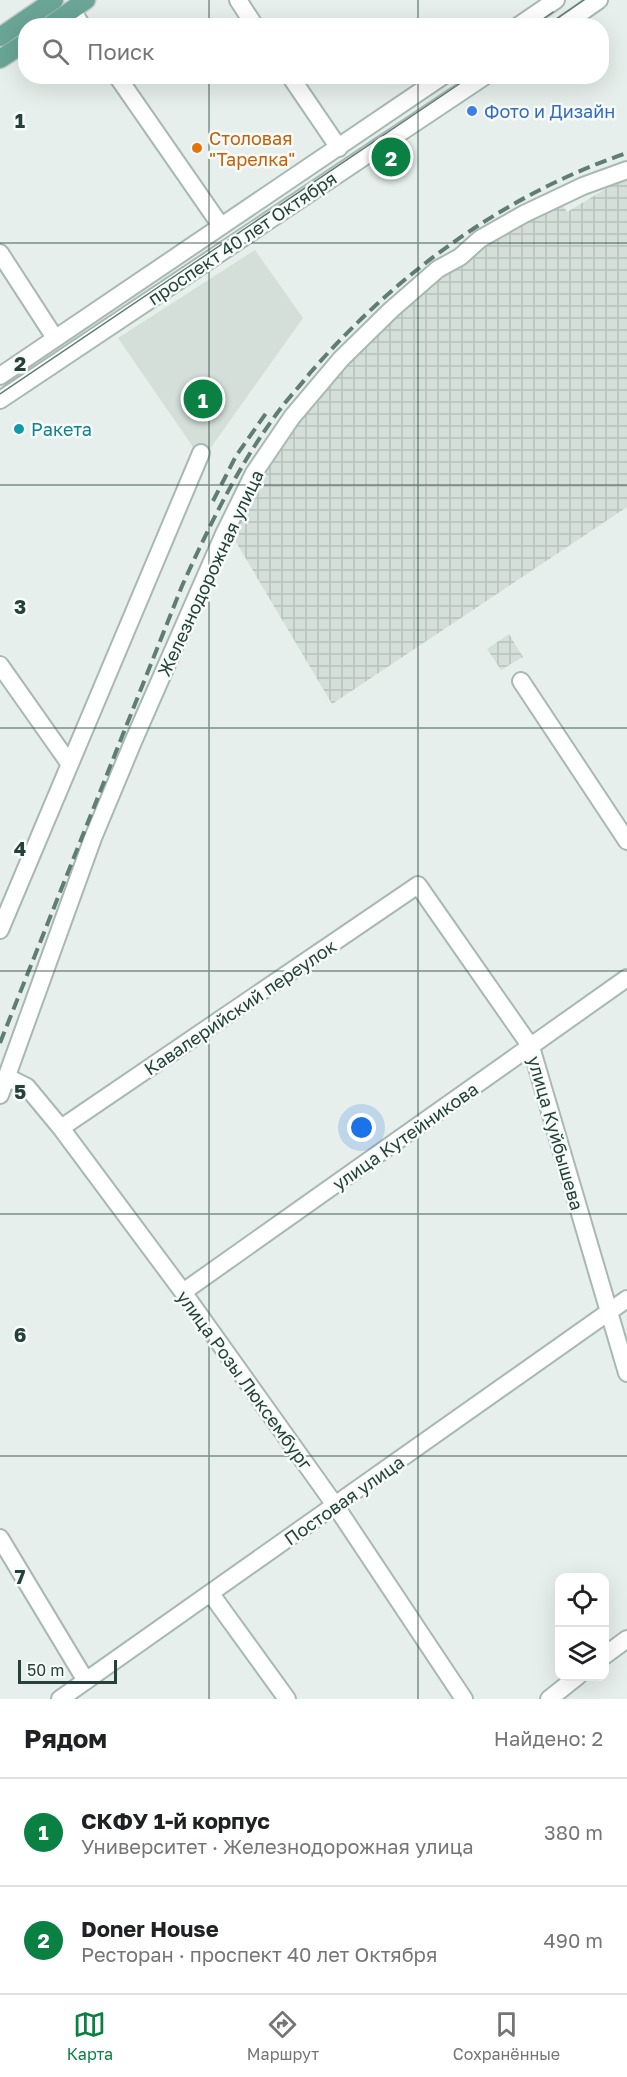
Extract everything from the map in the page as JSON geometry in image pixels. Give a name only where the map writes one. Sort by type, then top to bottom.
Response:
[{"type":"main road","points":[[28,18],[54,0]]},
{"type":"main road","points":[[60,18],[79,5]]},
{"type":"main road","points":[[0,37],[18,25]]},
{"type":"main road","points":[[0,59],[18,47]]},
{"type":"street","points":[[238,0],[250,18]]},
{"type":"street","points":[[530,18],[556,0]]},
{"type":"street","points":[[573,18],[599,0]]},
{"type":"street","points":[[123,84],[221,226]]},
{"type":"street","points":[[296,84],[339,147]]},
{"type":"street","name":"проспект 40 лет Октября","points":[[0,376],[431,84]]},
{"type":"street","name":"проспект 40 лет Октября","points":[[0,400],[473,84]]},
{"type":"street","name":"Железнодорожная улица","points":[[0,1095],[93,838],[152,698],[254,473],[292,417],[341,359],[391,310],[438,269],[460,257],[480,239],[524,214],[583,186],[627,170]]},
{"type":"street","points":[[0,253],[55,338]]},
{"type":"street","points":[[0,930],[201,453]]},
{"type":"street","points":[[0,665],[69,763]]},
{"type":"street","points":[[521,681],[627,841]]},
{"type":"street","name":"улица Куйбышева","points":[[418,885],[531,1047],[627,1373]]},
{"type":"street","name":"Кавалерийский переулок","points":[[62,1128],[418,885]]},
{"type":"street","name":"улица Кутейникова","points":[[183,1292],[627,978]]},
{"type":"street","name":"улица Розы Люксембург","points":[[7,1077],[27,1087],[62,1128],[183,1292],[335,1505],[464,1699]]},
{"type":"street","name":"Постовая улица","points":[[60,1699],[627,1299]]},
{"type":"street","points":[[0,1538],[86,1681]]},
{"type":"street","points":[[211,1594],[287,1699]]},
{"type":"street","points":[[609,1652],[627,1639]]},
{"type":"street","points":[[549,1699],[573,1681]]},
{"type":"shaded area","points":[[627,176],[627,507],[332,704],[230,532],[259,475],[306,410],[354,357],[409,305],[459,264],[560,200],[567,212]]},
{"type":"shaded area","points":[[255,250],[303,318],[202,460],[118,338]]},
{"type":"shaded area","points":[[509,634],[523,657],[501,670],[487,649]]},
{"type":"tram line","points":[[558,18],[584,0]]},
{"type":"tram line","points":[[544,18],[553,12]]},
{"type":"tram line","points":[[0,394],[459,84]]},
{"type":"railway","points":[[0,1043],[182,586],[227,494],[266,429],[284,404],[343,337],[415,271],[495,215],[537,191],[581,170],[627,153]]},
{"type":"railway","points":[[213,501],[236,456],[269,409]]},
{"type":"place","name":"Фото и Дизайн","points":[[472,111]]},
{"type":"place","name":"Столовая \"Тарелка\"","points":[[197,148]]},
{"type":"place","name":"Doner House","points":[[391,157]]},
{"type":"place","name":"СКФУ 1-й корпус","points":[[203,399]]},
{"type":"place","name":"Ракета","points":[[19,429]]}]
